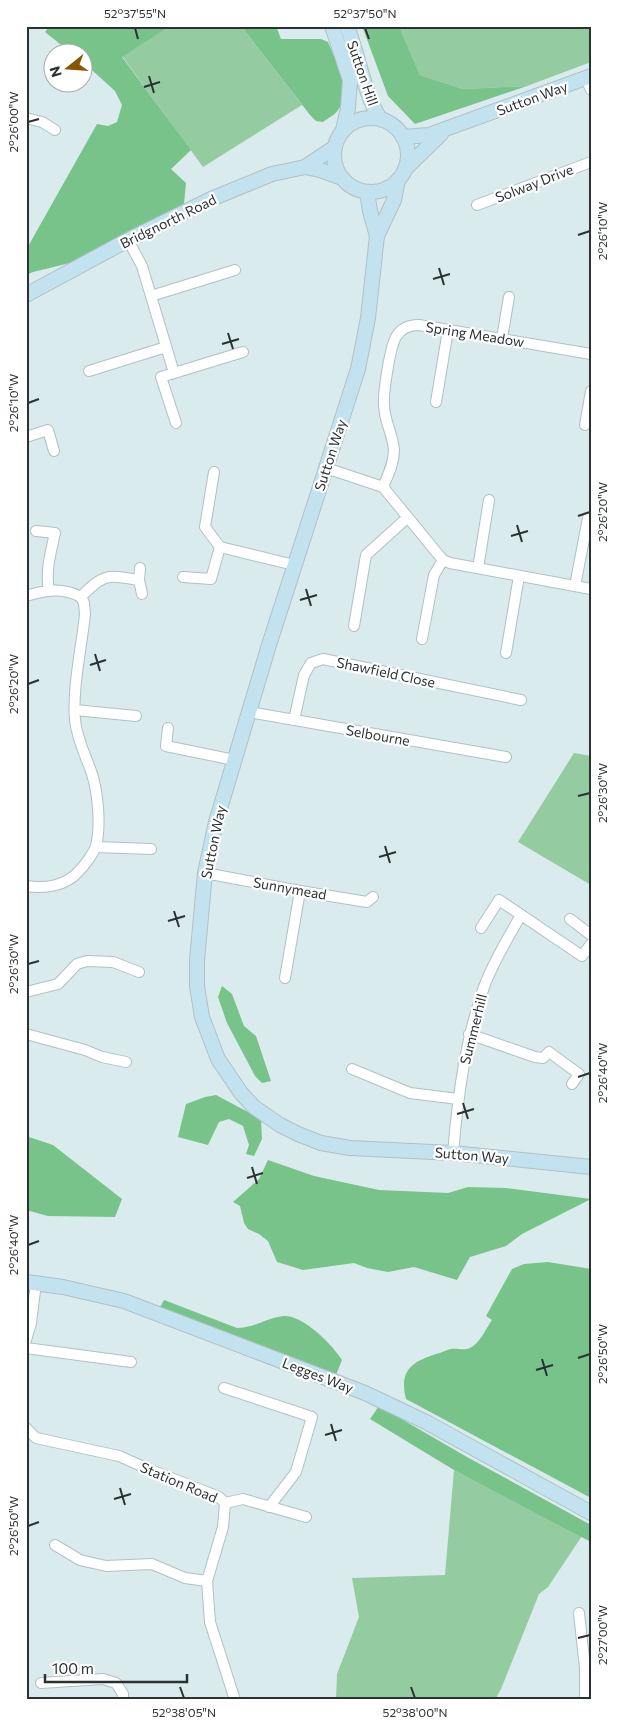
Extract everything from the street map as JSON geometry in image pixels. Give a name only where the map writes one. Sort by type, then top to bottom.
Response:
[{"type":"street","name":"Sutton Hill","points":[[332,26],[350,80],[348,108],[343,130]]},
{"type":"street","name":"Sutton Hill","points":[[347,26],[367,94],[380,119]]},
{"type":"street","name":"Sutton Way","points":[[403,136],[429,136],[589,81]]},
{"type":"street","points":[[26,118],[30,117],[55,130]]},
{"type":"street","points":[[335,147],[310,164],[342,178],[355,188],[367,192],[382,190],[402,174],[408,155],[403,136],[393,126],[380,119],[360,119],[343,130],[336,141],[335,162],[342,178]]},
{"type":"street","name":"Sutton Way","points":[[445,130],[430,142],[402,174],[394,200],[377,236],[368,318],[358,369],[294,565],[216,822],[205,873],[197,960],[197,986],[202,1017],[218,1059],[229,1078],[254,1107],[280,1125],[298,1134],[321,1143],[350,1148],[453,1153],[591,1167]]},
{"type":"street","name":"Solway Drive","points":[[477,205],[591,162]]},
{"type":"street","name":"Bridgnorth Road","points":[[26,295],[35,292],[128,240],[227,193],[272,174],[310,164]]},
{"type":"street","name":"Sutton Way","points":[[367,192],[377,236]]},
{"type":"street","points":[[128,240],[142,266],[174,373]]},
{"type":"street","points":[[151,296],[235,270]]},
{"type":"street","points":[[502,338],[509,297]]},
{"type":"street","name":"Spring Meadow","points":[[383,487],[390,470],[394,450],[384,404],[392,347],[401,330],[414,325],[591,354]]},
{"type":"street","points":[[436,402],[448,330]]},
{"type":"street","points":[[89,371],[166,347]]},
{"type":"street","points":[[176,423],[161,377],[243,352]]},
{"type":"street","points":[[585,425],[591,391]]},
{"type":"street","points":[[26,437],[48,430],[54,451]]},
{"type":"street","points":[[326,468],[383,487],[443,560],[450,563],[591,589]]},
{"type":"street","points":[[214,472],[206,527],[214,541],[220,547],[294,565]]},
{"type":"street","points":[[478,568],[489,500]]},
{"type":"street","points":[[354,626],[366,555],[407,518]]},
{"type":"street","points":[[574,586],[588,518]]},
{"type":"street","points":[[36,530],[55,533],[48,568],[47,583],[49,590]]},
{"type":"street","points":[[184,577],[211,579],[220,547]]},
{"type":"street","points":[[422,639],[434,575],[443,560]]},
{"type":"street","points":[[140,568],[139,580],[142,594]]},
{"type":"street","points":[[81,596],[96,581],[103,578],[112,576],[139,580]]},
{"type":"street","points":[[506,653],[519,576]]},
{"type":"street","points":[[26,596],[49,590],[66,590],[81,596],[84,603],[85,614],[75,710],[77,733],[96,788],[98,818],[96,847],[84,866],[68,880],[45,887],[26,886]]},
{"type":"street","name":"Shawfield Close","points":[[294,720],[304,675],[311,663],[323,659],[521,700]]},
{"type":"street","points":[[75,710],[136,716]]},
{"type":"street","name":"Selbourne","points":[[249,712],[506,758]]},
{"type":"street","points":[[168,728],[166,746],[234,760]]},
{"type":"street","points":[[96,847],[151,849]]},
{"type":"street","name":"Sunnymead","points":[[205,873],[367,902],[373,897]]},
{"type":"street","points":[[285,978],[300,891]]},
{"type":"street","points":[[481,928],[499,900],[582,956],[591,944]]},
{"type":"street","name":"Summerhill","points":[[453,1153],[458,1099],[469,1034],[484,987],[520,915]]},
{"type":"street","points":[[570,919],[591,935]]},
{"type":"street","points":[[26,992],[58,984],[76,964],[87,961],[113,962],[140,972]]},
{"type":"street","points":[[26,1034],[85,1050],[102,1057],[126,1062]]},
{"type":"street","points":[[469,1034],[535,1057],[543,1058],[549,1052],[579,1074],[572,1084]]},
{"type":"street","points":[[352,1069],[410,1094],[458,1099]]},
{"type":"street","points":[[26,1340],[31,1323],[31,1282]]},
{"type":"street","name":"Legges Way","points":[[31,1282],[63,1287],[124,1301],[365,1393],[426,1422],[591,1513]]},
{"type":"street","points":[[26,1348],[131,1362]]},
{"type":"street","points":[[224,1388],[240,1399],[312,1417],[296,1472],[269,1507]]},
{"type":"street","name":"Station Road","points":[[26,1428],[36,1438],[119,1456],[219,1497],[225,1504],[223,1527],[207,1581],[210,1622],[233,1695]]},
{"type":"street","points":[[225,1504],[243,1499],[306,1517]]},
{"type":"street","points":[[54,1545],[66,1558],[106,1566],[152,1564],[185,1578],[207,1581]]},
{"type":"street","points":[[579,1613],[586,1636],[585,1700]]},
{"type":"street","points":[[41,1683],[103,1679],[116,1682],[123,1694],[123,1700]]},
{"type":"street","points":[[224,1700],[233,1695]]},
{"type":"green space","points":[[50,26],[170,26],[122,57],[191,150],[171,169],[186,183],[184,204],[78,261],[26,275],[26,250],[97,124],[108,126],[117,122],[122,105],[115,91],[92,70],[92,42],[58,42],[45,32]]},
{"type":"green space","points":[[170,26],[241,26],[302,105],[203,167],[122,56]]},
{"type":"green space","points":[[241,26],[276,26],[281,39],[321,39],[328,42],[339,67],[344,85],[342,102],[337,112],[323,122],[316,121]]},
{"type":"green space","points":[[362,26],[399,26],[420,75],[463,89],[527,86],[415,124],[388,96]]},
{"type":"green space","points":[[399,26],[591,26],[591,62],[527,86],[463,89],[420,75]]},
{"type":"green space","points":[[574,753],[591,756],[591,885],[518,842]]},
{"type":"green space","points":[[222,986],[232,994],[244,1026],[256,1036],[271,1081],[262,1083],[255,1076],[227,1023],[218,997]]},
{"type":"green space","points":[[216,1095],[261,1119],[262,1139],[254,1156],[246,1154],[249,1145],[243,1126],[229,1119],[219,1122],[208,1145],[178,1137],[186,1104]]},
{"type":"green space","points":[[26,1136],[53,1145],[122,1199],[115,1217],[48,1216],[26,1210]]},
{"type":"green space","points":[[268,1160],[314,1176],[379,1190],[448,1193],[468,1187],[506,1188],[591,1199],[522,1234],[506,1246],[470,1257],[457,1280],[414,1267],[388,1272],[367,1268],[354,1263],[303,1270],[277,1262],[268,1241],[248,1229],[244,1223],[240,1206],[233,1202],[259,1179]]},
{"type":"green space","points":[[548,1262],[591,1269],[591,1498],[406,1399],[404,1389],[404,1381],[409,1369],[420,1360],[449,1349],[470,1348],[479,1340],[492,1320],[486,1316],[512,1269],[524,1264]]},
{"type":"green space","points":[[164,1300],[237,1328],[243,1328],[277,1317],[291,1317],[308,1325],[332,1347],[342,1360],[336,1375],[159,1309]]},
{"type":"green space","points":[[379,1406],[591,1525],[591,1542],[454,1470],[370,1419]]},
{"type":"green space","points":[[454,1470],[582,1536],[548,1587],[539,1594],[495,1700],[336,1700],[337,1674],[359,1617],[352,1578],[445,1575]]}]
